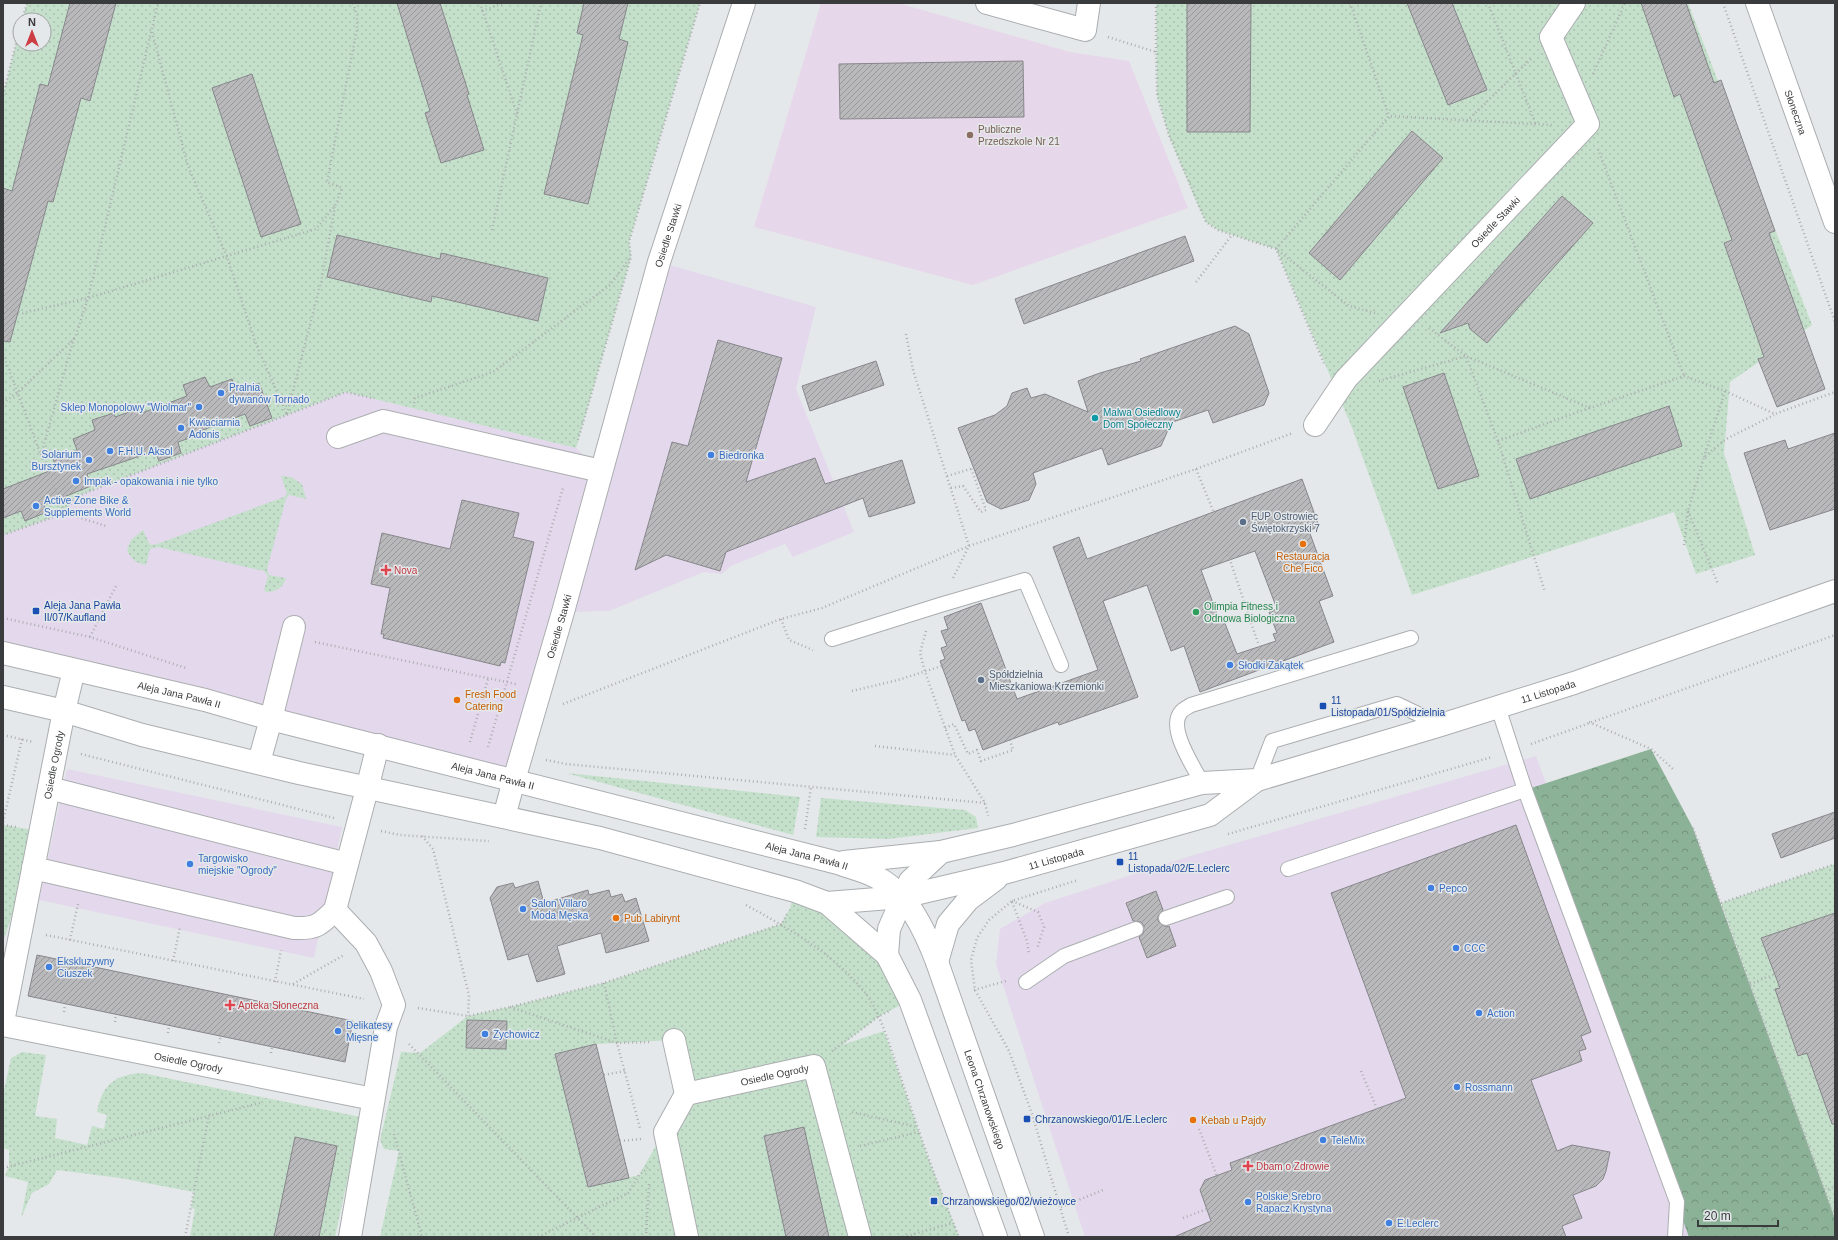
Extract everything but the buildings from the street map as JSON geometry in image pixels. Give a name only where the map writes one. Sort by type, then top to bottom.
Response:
[{"type":"street","name":"Osiedle Stawki","points":[[504,817],[539,690],[563,612],[660,262],[744,3]]},
{"type":"street","points":[[987,3],[1085,30],[1089,3]]},
{"type":"street","points":[[1574,3],[1551,37],[1588,124]]},
{"type":"street","name":"Słoneczna","points":[[1757,3],[1835,222]]},
{"type":"street","name":"Osiedle Stawki","points":[[1316,425],[1346,379],[1588,124]]},
{"type":"street","points":[[338,437],[383,421],[601,471]]},
{"type":"street","name":"11 Listopada","points":[[838,863],[941,852],[1013,835],[1202,783],[1257,780],[1441,725],[1574,683],[1835,592]]},
{"type":"street","points":[[259,762],[293,632]]},
{"type":"street","name":"Aleja Jana Pawła II","points":[[3,653],[205,700],[271,719],[838,863],[878,878],[902,897]]},
{"type":"street","name":"Osiedle Ogrody","points":[[3,1022],[7,983],[33,868],[64,711],[74,670]]},
{"type":"street","points":[[3,697],[64,711],[142,735],[367,789],[600,838],[795,891],[828,903],[887,955],[910,1000],[996,1237]]},
{"type":"street","points":[[33,868],[286,926],[304,928],[320,924],[335,910],[378,745]]},
{"type":"street","name":"11 Listopada","points":[[902,897],[1004,873],[1210,815],[1257,780]]},
{"type":"street","points":[[49,788],[347,864]]},
{"type":"street","name":"11 Listopada","points":[[902,897],[910,881],[941,852]]},
{"type":"street","points":[[937,962],[948,924],[968,900],[1004,873]]},
{"type":"street","points":[[828,903],[902,897],[889,929],[887,955]]},
{"type":"street","name":"Leona Chrzanowskiego","points":[[902,897],[924,929],[937,962],[1033,1237]]},
{"type":"street","points":[[335,910],[366,943],[381,971],[394,1005],[386,1027],[350,1237]]},
{"type":"street","name":"Osiedle Ogrody","points":[[3,1025],[373,1098]]},
{"type":"street","points":[[674,1040],[686,1094],[664,1132],[687,1237]]},
{"type":"street","name":"Osiedle Ogrody","points":[[686,1094],[814,1066],[860,1237]]},
{"type":"lane","points":[[832,639],[940,604],[1025,580],[1061,665]]},
{"type":"lane","points":[[1202,783],[1184,749],[1176,727],[1180,712],[1191,705],[1411,638]]},
{"type":"lane","points":[[1257,780],[1272,741],[1397,704],[1441,725]]},
{"type":"lane","points":[[1498,707],[1525,790],[1677,1202],[1675,1237]]},
{"type":"lane","points":[[1288,869],[1525,790]]},
{"type":"lane","points":[[1166,918],[1227,897]]},
{"type":"lane","points":[[1026,982],[1064,956],[1136,929]]},
{"type":"path","points":[[41,455],[74,338],[88,298],[159,3]]},
{"type":"path","points":[[286,415],[321,282],[335,206],[342,188],[326,182],[357,29],[357,15],[353,3]]},
{"type":"path","points":[[480,3],[517,115]]},
{"type":"path","points":[[482,11],[504,3]]},
{"type":"path","points":[[492,230],[541,3]]},
{"type":"path","points":[[488,747],[631,257],[629,242],[700,3]]},
{"type":"path","points":[[1156,3],[1157,95],[1169,136],[1206,222],[1218,230],[1276,249],[1349,306],[1374,313],[1408,312],[1466,356],[1590,408]]},
{"type":"path","points":[[1350,3],[1389,116]]},
{"type":"path","points":[[1488,3],[1536,125]]},
{"type":"path","points":[[1579,104],[1625,3]]},
{"type":"path","points":[[1723,3],[1835,322]]},
{"type":"path","points":[[1085,30],[1156,52]]},
{"type":"path","points":[[152,32],[188,166],[227,257],[256,344],[286,415]]},
{"type":"path","points":[[1467,121],[1516,75],[1551,37]]},
{"type":"path","points":[[3,95],[14,52]]},
{"type":"path","points":[[1389,116],[1536,125],[1588,124],[1684,376]]},
{"type":"path","points":[[1276,249],[1389,116]]},
{"type":"path","points":[[3,308],[24,313],[88,298],[227,257],[316,229],[335,206]]},
{"type":"path","points":[[1196,282],[1232,235]]},
{"type":"path","points":[[1276,249],[1336,394]]},
{"type":"path","points":[[412,408],[415,398],[493,372],[610,285],[631,257]]},
{"type":"path","points":[[482,746],[566,764],[985,803],[956,755],[925,672],[920,653],[927,628],[969,546],[914,370],[906,334]]},
{"type":"path","points":[[3,403],[18,392],[74,338]]},
{"type":"path","points":[[3,354],[41,455],[65,513]]},
{"type":"path","points":[[1377,382],[1466,356]]},
{"type":"path","points":[[1466,356],[1498,441],[1545,592]]},
{"type":"path","points":[[1498,441],[1684,376],[1725,391],[1775,414]]},
{"type":"path","points":[[1684,545],[1688,511],[1725,391]]},
{"type":"path","points":[[65,513],[75,497],[346,392],[376,399]]},
{"type":"path","points":[[1704,457],[1726,439],[1775,414],[1835,392]]},
{"type":"path","points":[[532,716],[781,619],[822,608],[969,546],[1196,469],[1316,425]]},
{"type":"path","points":[[947,476],[972,468],[986,510],[981,512],[963,486],[951,488]]},
{"type":"path","points":[[1196,469],[1216,520]]},
{"type":"path","points":[[1688,511],[1718,584]]},
{"type":"path","points":[[3,535],[65,513],[106,526]]},
{"type":"path","points":[[1227,551],[1259,650]]},
{"type":"path","points":[[90,637],[116,586]]},
{"type":"path","points":[[3,618],[90,637],[194,671]]},
{"type":"path","points":[[781,619],[789,640],[818,652]]},
{"type":"path","points":[[293,632],[539,690]]},
{"type":"path","points":[[852,691],[925,672],[942,666]]},
{"type":"path","points":[[470,742],[488,679]]},
{"type":"path","points":[[1589,722],[1651,749],[1673,769]]},
{"type":"path","points":[[945,728],[954,724],[968,754],[977,750],[981,761],[1013,750],[1010,740]]},
{"type":"path","points":[[3,734],[400,835],[495,842]]},
{"type":"path","points":[[3,822],[22,739]]},
{"type":"path","points":[[463,741],[476,744]]},
{"type":"path","points":[[875,746],[956,755]]},
{"type":"path","points":[[802,854],[811,788]]},
{"type":"path","points":[[1693,828],[1835,1219]]},
{"type":"path","points":[[422,836],[433,849],[470,995],[468,1016]]},
{"type":"path","points":[[1721,903],[1835,864]]},
{"type":"path","points":[[70,940],[82,880]]},
{"type":"path","points":[[46,935],[394,1005],[468,1016],[604,983],[782,924],[790,908],[795,891]]},
{"type":"path","points":[[1027,941],[1012,901],[1038,912],[1044,927],[1036,955]]},
{"type":"path","points":[[741,902],[782,924],[834,961],[864,990],[878,1017],[917,1127],[959,1237]]},
{"type":"path","points":[[173,961],[185,903]]},
{"type":"path","points":[[275,982],[286,926]]},
{"type":"path","points":[[292,984],[366,943]]},
{"type":"path","points":[[1750,984],[1783,971]]},
{"type":"path","points":[[604,983],[645,1146]]},
{"type":"path","points":[[975,990],[1000,983]]},
{"type":"path","points":[[510,1007],[618,1043],[632,1044],[674,1040]]},
{"type":"path","points":[[814,1066],[821,1058],[878,1017]]},
{"type":"path","points":[[386,1027],[415,1048],[596,1237]]},
{"type":"path","points":[[604,1075],[625,1071]]},
{"type":"path","points":[[1361,1071],[1377,1109]]},
{"type":"path","points":[[3,1168],[267,1101]]},
{"type":"path","points":[[825,1106],[917,1127]]},
{"type":"path","points":[[185,1237],[209,1116]]},
{"type":"path","points":[[1199,1129],[1217,1176]]},
{"type":"path","points":[[393,1130],[422,1237]]},
{"type":"path","points":[[837,1151],[919,1132]]},
{"type":"path","points":[[620,1141],[643,1139]]},
{"type":"path","points":[[538,1237],[628,1193],[639,1175],[650,1166],[650,1174]]},
{"type":"path","points":[[646,1237],[649,1182]]},
{"type":"path","points":[[1824,1190],[1835,1187]]},
{"type":"path","points":[[1061,1207],[1103,1190]]},
{"type":"path","points":[[1183,1218],[1207,1209]]},
{"type":"path","points":[[903,1237],[953,1223]]},
{"type":"shaded area","name":"Publiczne Przedszkole Nr 21","points":[[821,3],[898,3],[1070,52],[1129,61],[1188,208],[973,285],[754,227]]},
{"type":"shaded area","points":[[659,262],[816,307],[796,389],[854,532],[793,557],[785,544],[731,566],[722,574],[704,572],[609,611],[563,612],[514,780],[3,653],[3,403],[287,415],[346,392],[576,448],[601,471]]},
{"type":"shaded area","points":[[1536,756],[1711,1237],[1085,1237],[996,964],[1000,929],[1045,903],[1187,857]]},
{"type":"shaded area","name":"Targowisko miejskie \"Ogrody\"","points":[[67,769],[342,827],[314,958],[39,900]]},
{"type":"green space","points":[[27,3],[700,3],[629,242],[631,257],[576,448],[346,392],[75,497],[65,513],[3,535],[3,95],[14,52],[52,52],[52,12],[24,12]]},
{"type":"green space","points":[[1156,3],[1688,3],[1812,325],[1730,382],[1724,453],[1755,555],[1696,574],[1674,512],[1412,595],[1351,425],[1276,249],[1218,230],[1206,222],[1199,208],[1169,136],[1157,95]]},
{"type":"green space","points":[[281,476],[291,477],[302,484],[306,499],[289,495],[286,499],[267,569],[269,575],[286,578],[281,587],[276,590],[266,592],[264,590],[268,576],[264,571],[158,547],[150,549],[146,565],[134,560],[128,552],[127,549],[131,540],[143,530],[150,545],[157,544],[284,497],[287,494]]},
{"type":"green space","points":[[1651,749],[1693,828],[1835,1219],[1835,1237],[1689,1237],[1525,790]]},
{"type":"green space","points":[[566,773],[800,797],[793,835]]},
{"type":"green space","points":[[821,798],[965,810],[976,817],[978,828],[888,839],[816,837]]},
{"type":"green space","points":[[3,825],[40,831],[3,942]]},
{"type":"green space","points":[[1835,864],[1835,1219],[1721,903]]},
{"type":"green space","points":[[795,891],[859,930],[910,1000],[878,1017],[842,1045],[884,1031],[926,1152],[959,1237],[380,1237],[399,1151],[384,1149],[380,1140],[401,1052],[420,1053],[468,1016],[604,983],[781,924],[790,908]],"holes":[[[674,1040],[686,1094],[639,1175],[588,1187],[555,1054],[596,1044]]]},
{"type":"green space","points":[[22,1052],[46,1055],[35,1116],[57,1119],[55,1138],[87,1145],[92,1126],[104,1129],[107,1115],[97,1112],[102,1094],[106,1088],[117,1079],[124,1076],[142,1073],[361,1117],[335,1237],[190,1237],[195,1209],[191,1208],[194,1192],[120,1178],[57,1170],[49,1184],[32,1193],[21,1218],[28,1182],[5,1176],[9,1166],[9,1150],[3,1148],[3,1095],[11,1058]]},
{"type":"place","name":"Publiczne Przedszkole Nr 21","points":[[970,135]]},
{"type":"place","name":"Pralnia dywanów Tornado","points":[[221,393]]},
{"type":"place","name":"Sklep Monopolowy \"Wiolmar\"","points":[[199,407]]},
{"type":"place","name":"Malwa Osiedlowy Dom Społeczny","points":[[1095,418]]},
{"type":"place","name":"Kwiaciarnia Adonis","points":[[181,428]]},
{"type":"place","name":"F.H.U. Aksol","points":[[110,451]]},
{"type":"place","name":"Biedronka","points":[[711,455]]},
{"type":"place","name":"Solarium Bursztynek","points":[[89,460]]},
{"type":"place","name":"Impak - opakowania i nie tylko","points":[[76,481]]},
{"type":"place","name":"Active Zone Bike & Supplements World","points":[[36,506]]},
{"type":"place","name":"FUP Ostrowiec Świętokrzyski 7","points":[[1243,522]]},
{"type":"place","name":"Restauracja Che Fico","points":[[1303,544]]},
{"type":"place","name":"Nova","points":[[386,570]]},
{"type":"place","name":"Aleja Jana Pawła II/07/Kaufland","points":[[36,611]]},
{"type":"place","name":"Olimpia Fitness i Odnowa Biologiczna","points":[[1196,612]]},
{"type":"place","name":"Słodki Zakątek","points":[[1230,665]]},
{"type":"place","name":"Spółdzielnia Mieszkaniowa Krzemionki","points":[[981,680]]},
{"type":"place","name":"Fresh Food Catering","points":[[457,700]]},
{"type":"place","name":"11 Listopada/01/Spółdzielnia","points":[[1323,706]]},
{"type":"place","name":"11 Listopada/02/E.Leclerc","points":[[1120,862]]},
{"type":"place","name":"Targowisko miejskie \"Ogrody\"","points":[[190,864]]},
{"type":"place","name":"Pepco","points":[[1431,888]]},
{"type":"place","name":"Salon Villaro Moda Męska","points":[[523,909]]},
{"type":"place","name":"Pub Labirynt","points":[[616,918]]},
{"type":"place","name":"CCC","points":[[1456,948]]},
{"type":"place","name":"Ekskluzywny Ciuszek","points":[[49,967]]},
{"type":"place","name":"Apteka Słoneczna","points":[[230,1005]]},
{"type":"place","name":"Action","points":[[1479,1013]]},
{"type":"place","name":"Delikatesy Mięsne","points":[[338,1031]]},
{"type":"place","name":"Zychowicz","points":[[485,1034]]},
{"type":"place","name":"Rossmann","points":[[1457,1087]]},
{"type":"place","name":"Chrzanowskiego/01/E.Leclerc","points":[[1027,1119]]},
{"type":"place","name":"Kebab u Pajdy","points":[[1193,1120]]},
{"type":"place","name":"TeleMix","points":[[1323,1140]]},
{"type":"place","name":"Dbam o Zdrowie","points":[[1248,1166]]},
{"type":"place","name":"Chrzanowskiego/02/wieżowce","points":[[934,1201]]},
{"type":"place","name":"Polskie Srebro Rapacz Krystyna","points":[[1248,1202]]},
{"type":"place","name":"E.Leclerc","points":[[1389,1223]]}]
